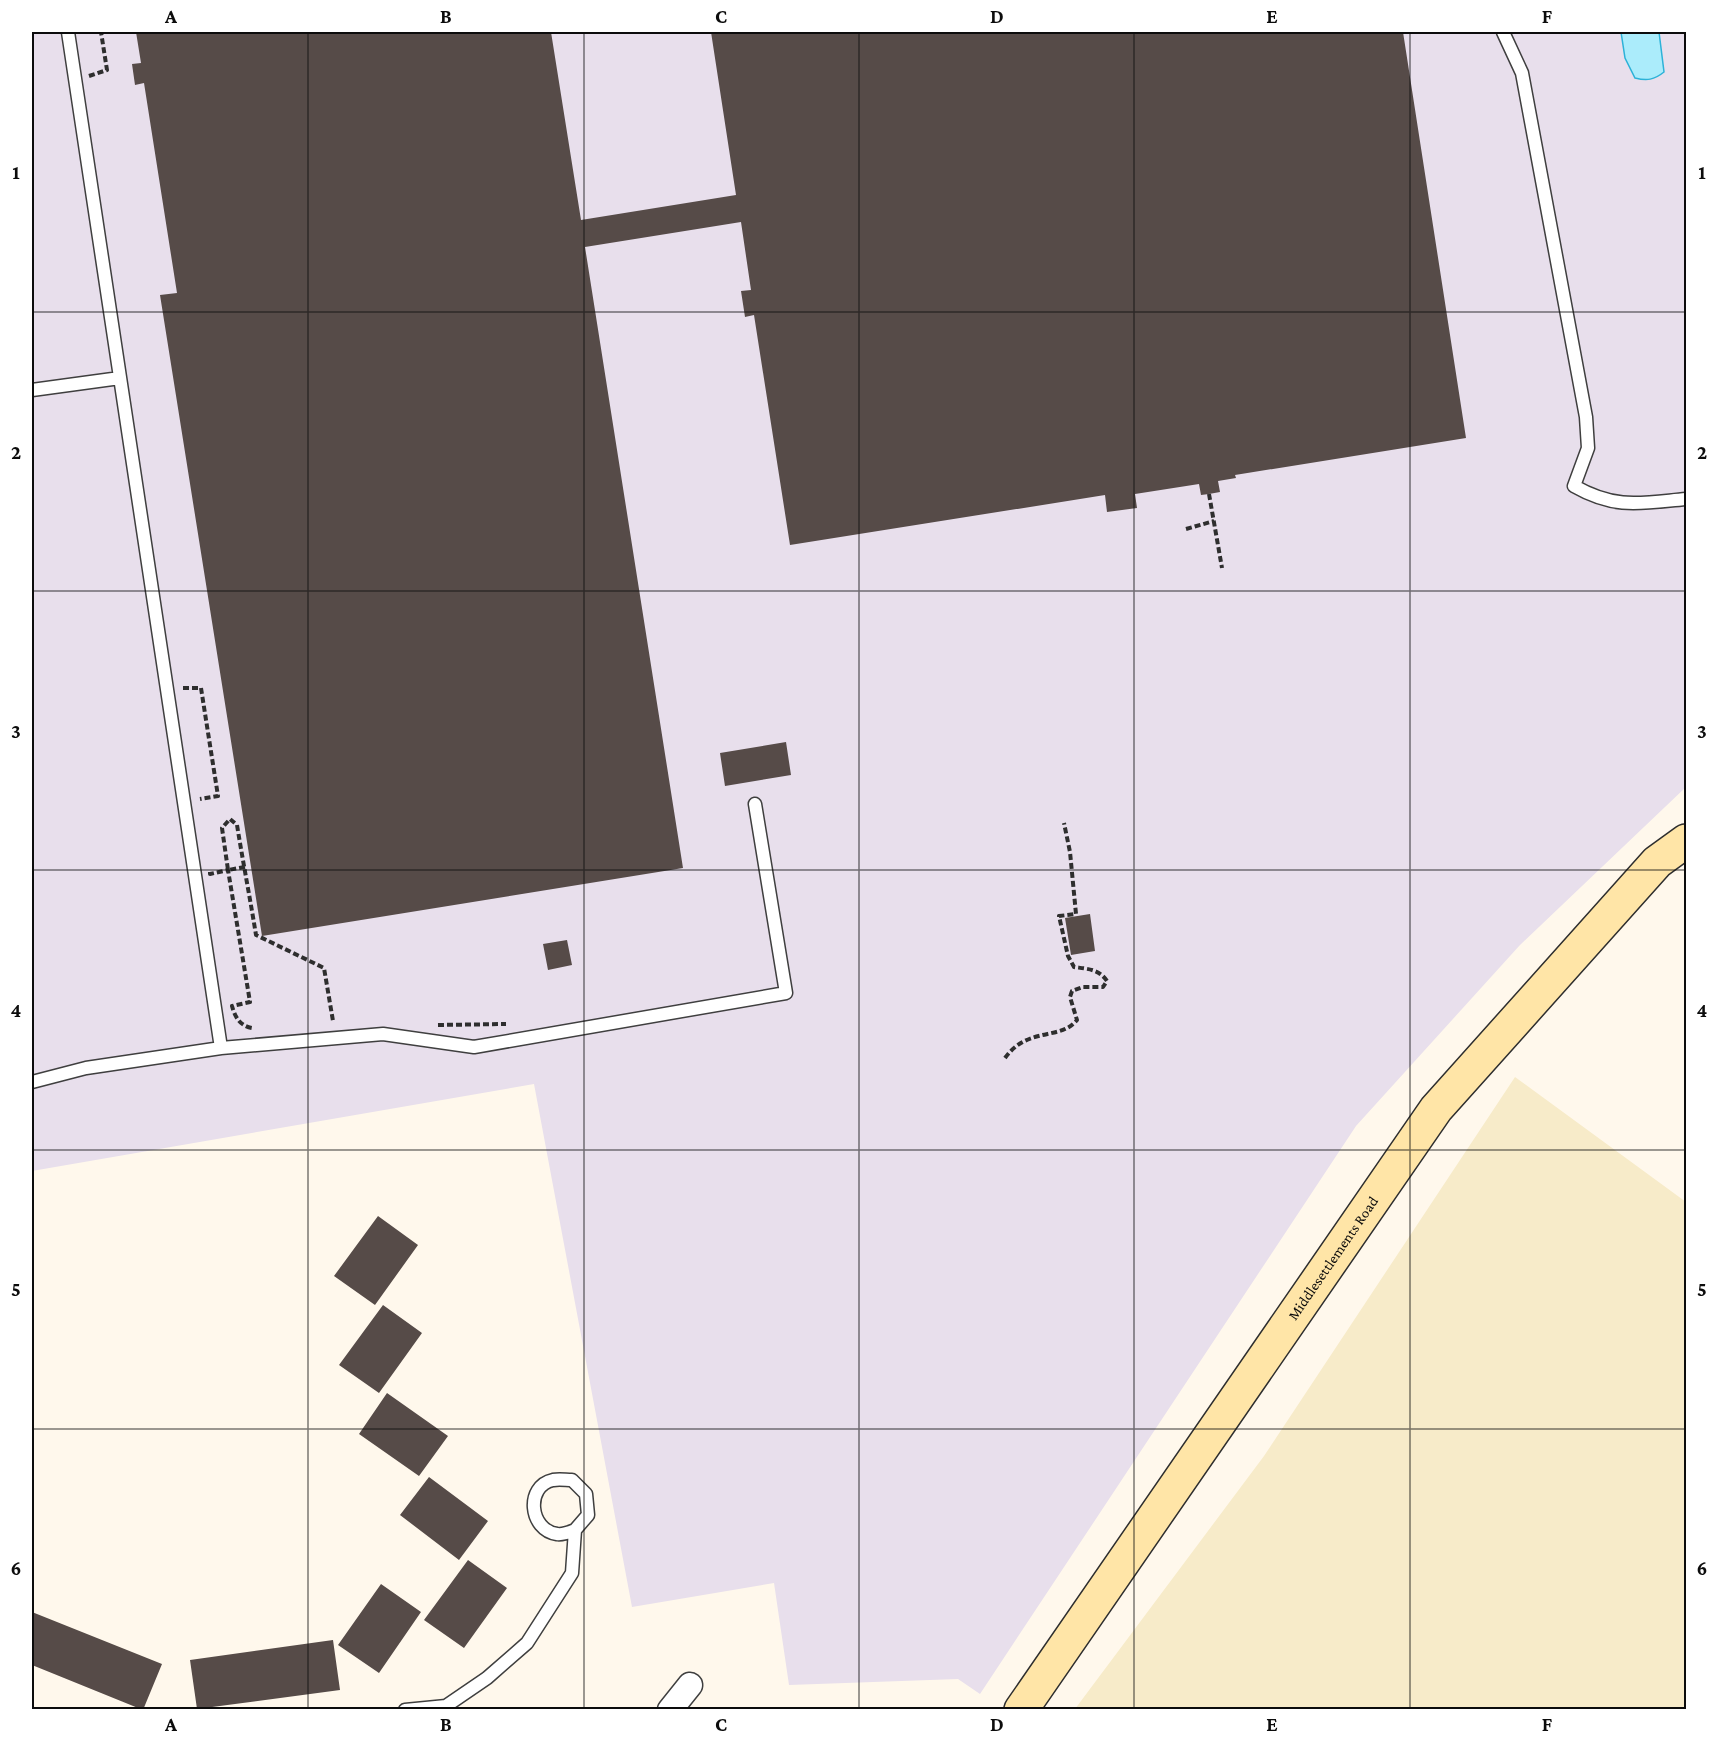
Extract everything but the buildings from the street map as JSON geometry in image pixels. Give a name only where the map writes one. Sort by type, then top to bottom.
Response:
[{"type":"street","name":"Middlesettlements Road","points":[[1021,1710],[1436,1109],[1657,862],[1686,841]]},
{"type":"street","points":[[670,1710],[690,1685]]},
{"type":"lane","points":[[68,32],[221,1048]]},
{"type":"lane","points":[[1503,32],[1522,73],[1586,417],[1588,448],[1574,486],[1595,498],[1623,504],[1686,499]]},
{"type":"lane","points":[[32,390],[120,378]]},
{"type":"lane","points":[[32,1082],[86,1068],[221,1048],[383,1034],[474,1047],[786,993],[755,804]]},
{"type":"lane","points":[[405,1710],[446,1706],[488,1678],[527,1643],[572,1573],[575,1530],[588,1515],[586,1494],[572,1480],[552,1480],[537,1491],[533,1509],[536,1518],[540,1526],[557,1534],[575,1530]]},
{"type":"path","points":[[91,86],[89,75],[107,70],[101,32]]},
{"type":"path","points":[[1209,494],[1222,568]]},
{"type":"path","points":[[1186,529],[1214,520]]},
{"type":"path","points":[[182,679],[184,690],[201,688],[218,796],[200,799],[201,810]]},
{"type":"path","points":[[256,1029],[245,1027],[235,1017],[232,1006],[250,1002],[222,828],[230,819],[237,825],[256,935],[324,968],[333,1021],[323,1023]]},
{"type":"path","points":[[1005,1058],[1023,1040],[1070,1028],[1077,1020],[1070,997],[1072,992],[1083,987],[1102,987],[1107,981],[1102,974],[1092,969],[1074,967],[1066,950],[1059,916],[1076,914],[1070,852],[1064,823]]},
{"type":"path","points":[[208,863],[210,874],[244,867]]},
{"type":"path","points":[[427,1025],[517,1024]]},
{"type":"shaded area","points":[[32,32],[1686,32],[1686,787],[1520,945],[1356,1126],[980,1694],[958,1679],[789,1685],[774,1583],[632,1607],[534,1084],[32,1171]]},
{"type":"shaded area","points":[[1515,1077],[1686,1202],[1686,1709],[1075,1709],[1264,1456]]},
{"type":"water","points":[[1621,32],[1659,32],[1664,72],[1650,79],[1635,78],[1625,58]]}]
